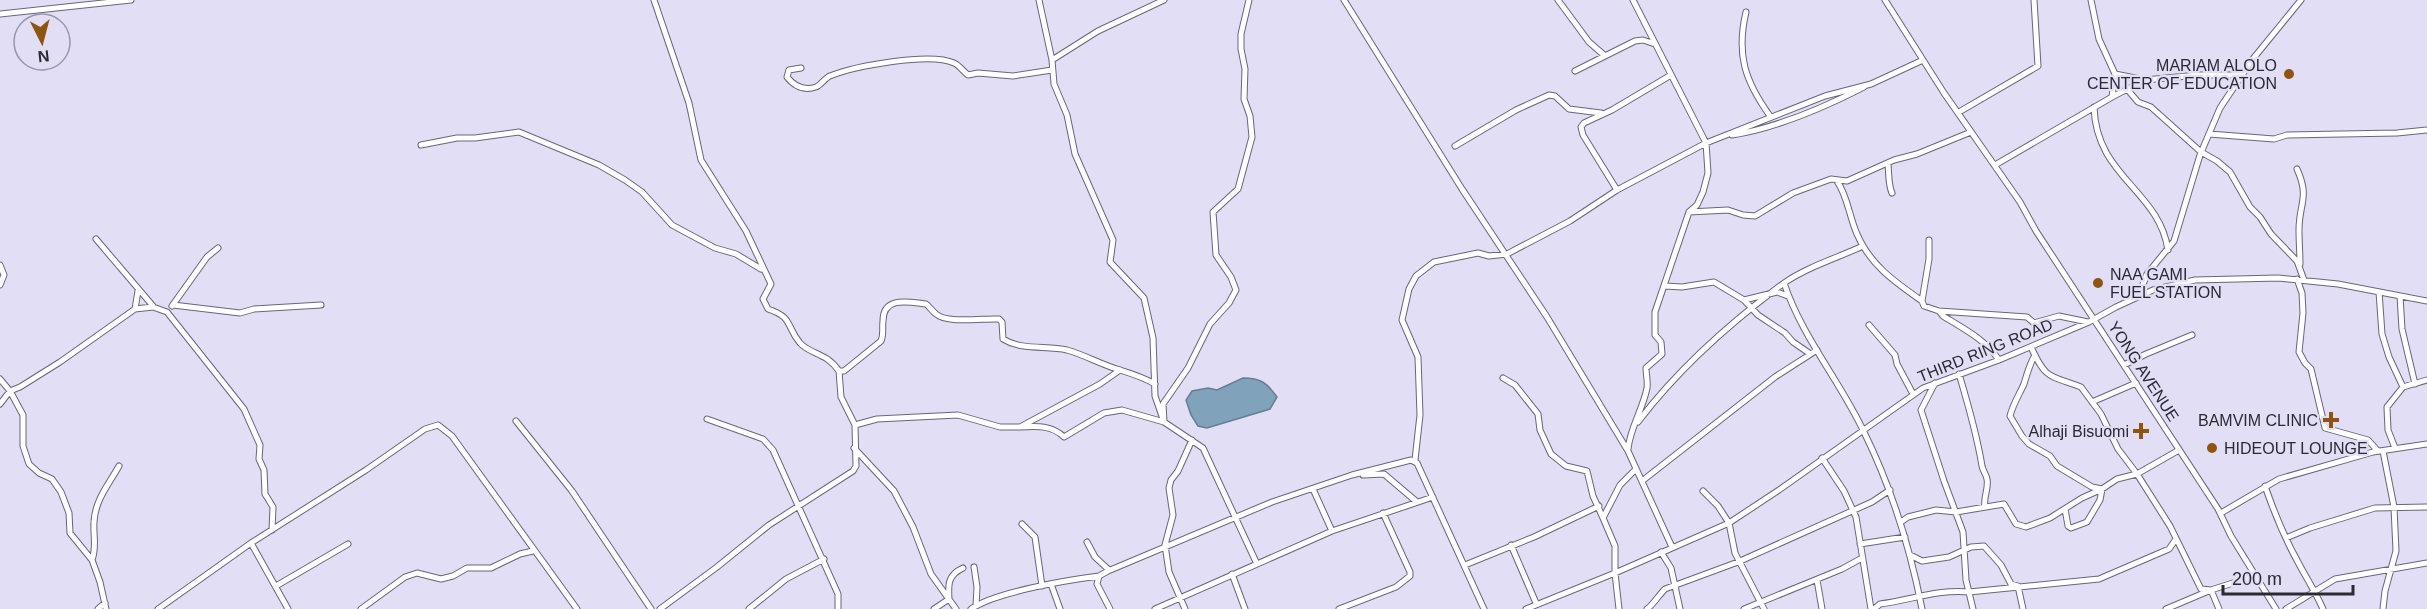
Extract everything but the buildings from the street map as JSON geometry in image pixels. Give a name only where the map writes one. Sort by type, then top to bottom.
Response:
[{"type":"street","points":[[0,14],[131,0]]},
{"type":"street","points":[[654,0],[689,103],[701,160],[746,231],[762,270],[771,284],[764,299],[768,309],[784,315],[801,344],[832,360],[839,371],[841,397],[855,425],[856,466],[853,471],[799,508],[769,525],[660,609]]},
{"type":"street","points":[[1039,0],[1052,60],[1054,84],[1067,115],[1075,154],[1112,233],[1114,244],[1110,262],[1144,298],[1153,338],[1155,396],[1164,422]]},
{"type":"street","points":[[1052,60],[1098,31],[1164,0]]},
{"type":"street","points":[[1164,422],[1163,404],[1188,368],[1210,324],[1229,303],[1236,290],[1231,277],[1216,255],[1213,212],[1238,189],[1252,137],[1250,116],[1244,99],[1245,69],[1241,49],[1241,34],[1249,0]]},
{"type":"street","points":[[1344,0],[1461,189],[1548,317],[1628,450],[1635,470],[1672,547]]},
{"type":"street","points":[[1558,0],[1588,42],[1604,55]]},
{"type":"street","points":[[1633,0],[1706,143],[1708,173],[1697,205],[1689,212],[1655,312],[1654,322],[1662,354],[1646,368],[1647,388],[1635,426]]},
{"type":"street","name":"YONG AVENUE","points":[[1885,0],[1995,165],[2092,321],[2124,365],[2221,513],[2231,536],[2276,609]]},
{"type":"street","points":[[1959,112],[2038,66],[2034,0]]},
{"type":"street","points":[[2091,0],[2099,39],[2115,74],[2112,97]]},
{"type":"street","points":[[2142,295],[2142,287],[2147,274],[2168,250],[2178,229],[2201,152],[2220,108],[2262,47],[2301,0]]},
{"type":"street","points":[[1746,12],[1742,31],[1744,68],[1752,90],[1770,116]]},
{"type":"street","points":[[1575,71],[1635,41],[1643,40],[1657,45]]},
{"type":"street","points":[[801,68],[789,69],[787,77],[793,84],[804,88],[818,86],[831,76],[858,68],[895,62],[938,59],[956,64],[968,75],[978,73],[1013,76],[1052,70]]},
{"type":"street","points":[[1722,136],[1747,133],[1796,117],[1923,60]]},
{"type":"street","points":[[2115,74],[2145,80],[2198,75],[2242,75]]},
{"type":"street","points":[[1617,190],[1581,130],[1584,123],[1671,75]]},
{"type":"street","points":[[1995,165],[2145,80]]},
{"type":"street","points":[[1484,609],[1415,460],[1420,415],[1418,357],[1402,320],[1409,289],[1416,276],[1434,262],[1478,253],[1489,256],[1507,254],[1570,221],[1617,190],[1706,143],[1825,96],[1870,84]]},
{"type":"street","points":[[2127,89],[2138,102],[2151,107],[2201,152],[2230,172],[2246,202],[2300,266]]},
{"type":"street","points":[[1455,146],[1516,110],[1549,95],[1555,96],[1569,109],[1602,113]]},
{"type":"street","points":[[2094,107],[2097,129],[2105,153],[2161,223],[2168,250]]},
{"type":"street","points":[[2209,134],[2274,139],[2287,135],[2397,133],[2427,130]]},
{"type":"street","points":[[421,145],[457,138],[466,139],[519,132],[598,165],[625,180],[642,192],[672,225],[762,270]]},
{"type":"street","points":[[1689,212],[1728,210],[1755,216],[1793,193],[1831,179],[1847,181],[1971,132]]},
{"type":"street","points":[[1888,164],[1891,180],[1889,186],[1892,193]]},
{"type":"street","points":[[2297,169],[2304,185],[2305,197],[2299,229],[2302,293],[2299,352],[2311,369],[2325,428],[2368,440],[2381,451],[2394,507],[2396,551],[2385,591],[2383,609]]},
{"type":"street","points":[[1836,181],[1844,191],[1856,232],[1880,270],[1922,301],[1928,309],[2026,317],[2034,323],[2059,316],[2092,321]]},
{"type":"street","points":[[96,239],[154,307],[167,312],[244,410],[260,445],[259,459],[264,470],[265,494],[273,507],[272,530]]},
{"type":"street","points":[[1922,301],[1929,259],[1929,240]]},
{"type":"street","points":[[1628,450],[1630,434],[1635,426],[1654,401],[1692,360],[1784,283],[1863,246]]},
{"type":"street","points":[[167,312],[207,257],[218,248]]},
{"type":"street","points":[[0,265],[4,275],[0,285]]},
{"type":"street","name":"THIRD RING ROAD","points":[[1526,609],[1729,523],[1913,394],[1935,383],[2031,347],[2092,321],[2142,295],[2173,284],[2195,280],[2249,277],[2301,280],[2427,301]]},
{"type":"street","points":[[1665,286],[1682,287],[1714,282],[1744,300],[1752,310],[1809,353]]},
{"type":"street","points":[[1784,283],[1788,296],[1817,350],[1864,430],[1890,490],[1910,555],[1922,609]]},
{"type":"street","points":[[135,309],[138,290]]},
{"type":"street","points":[[2379,292],[2382,334],[2389,357],[2403,387]]},
{"type":"street","points":[[1744,300],[1774,293],[1788,296]]},
{"type":"street","points":[[2400,296],[2402,329],[2415,384]]},
{"type":"street","points":[[839,371],[844,371],[881,341],[886,307],[893,303],[910,303],[926,304],[941,317],[966,321],[999,319],[1002,322],[1003,339],[1008,342],[1016,345],[1064,349],[1140,375],[1155,384]]},
{"type":"street","points":[[173,305],[240,313],[254,309],[321,305]]},
{"type":"street","points":[[0,404],[10,391],[60,362],[135,309],[154,307]]},
{"type":"street","points":[[1939,311],[1943,316],[1989,346],[1999,360]]},
{"type":"street","points":[[1869,325],[1895,355],[1897,364],[1913,394]]},
{"type":"street","points":[[2124,365],[2192,335]]},
{"type":"street","points":[[2031,347],[2041,368],[2048,375],[2081,387],[2111,432],[2118,449],[2138,474],[2176,539],[2201,589],[2211,590]]},
{"type":"street","points":[[1642,481],[1757,391],[1809,353],[1817,350]]},
{"type":"street","points":[[2035,355],[2013,403],[2010,416],[2029,444],[2050,456],[2058,466],[2092,488],[2102,489]]},
{"type":"street","points":[[1020,426],[1100,384],[1120,370]]},
{"type":"street","points":[[1959,374],[1988,484],[1985,507]]},
{"type":"street","points":[[1503,378],[1515,385],[1538,414],[1540,430],[1551,454],[1566,466],[1587,471],[1593,496],[1615,546],[1614,573],[1619,609]]},
{"type":"street","points":[[0,379],[10,391],[23,415],[23,446],[29,464],[56,484],[69,513],[70,533],[92,560],[105,606],[98,609]]},
{"type":"street","points":[[2395,448],[2388,430],[2386,411],[2389,403],[2403,387],[2427,380]]},
{"type":"street","points":[[1935,383],[1921,410],[1963,532],[1963,550],[1972,609]]},
{"type":"street","points":[[2092,402],[2136,383]]},
{"type":"street","points":[[855,425],[877,419],[958,415],[1000,427],[1043,426],[1058,431],[1064,437],[1104,413],[1122,410],[1164,422],[1203,448],[1257,564]]},
{"type":"street","points":[[707,420],[763,439],[773,450],[824,559],[838,594],[838,609]]},
{"type":"street","points":[[516,421],[572,491],[651,609]]},
{"type":"street","points":[[158,609],[252,543],[425,429],[438,425],[452,436],[533,551],[578,609]]},
{"type":"street","points":[[1185,609],[1169,572],[1165,545],[1173,515],[1169,488],[1171,480],[1178,471],[1192,440]]},
{"type":"street","points":[[2221,513],[2278,479],[2329,463],[2395,448],[2427,444]]},
{"type":"street","points":[[854,448],[894,491],[913,527],[931,574],[956,609]]},
{"type":"street","points":[[1901,522],[1908,517],[1941,510],[1956,512],[2006,505],[2016,524],[2023,527],[2044,521],[2117,479],[2138,474],[2179,450]]},
{"type":"street","points":[[1822,458],[1844,491],[1857,522],[1873,609],[1880,604],[1954,591],[1969,592],[2099,579],[2169,549],[2176,539]]},
{"type":"street","points":[[974,567],[977,588],[974,607],[1003,596],[1042,586],[1099,576],[1236,515],[1352,475],[1415,460]]},
{"type":"street","points":[[92,560],[96,551],[94,522],[101,493],[118,466]]},
{"type":"street","points":[[1603,518],[1620,485],[1635,470]]},
{"type":"street","points":[[1352,475],[1383,474],[1417,502]]},
{"type":"street","points":[[2265,486],[2298,563],[2315,590],[2323,609]]},
{"type":"street","points":[[1313,489],[1332,531]]},
{"type":"street","points":[[2065,509],[2068,526],[2071,528],[2088,522],[2100,500],[2102,489]]},
{"type":"street","points":[[1647,609],[1665,589],[1738,562],[1872,501],[1890,490]]},
{"type":"street","points":[[1703,491],[1718,506],[1729,523],[1738,562],[1764,609]]},
{"type":"street","points":[[1155,609],[1332,531],[1433,497]]},
{"type":"street","points":[[1465,565],[1511,544],[1534,537],[1599,506]]},
{"type":"street","points":[[2286,537],[2375,508],[2427,507]]},
{"type":"street","points":[[1339,609],[1396,587],[1410,576],[1383,513]]},
{"type":"street","points":[[1022,524],[1035,537],[1042,586]]},
{"type":"street","points":[[1860,544],[1905,537]]},
{"type":"street","points":[[252,543],[288,609]]},
{"type":"street","points":[[1087,543],[1095,556],[1109,570]]},
{"type":"street","points":[[276,585],[348,544]]},
{"type":"street","points":[[1511,544],[1536,603]]},
{"type":"street","points":[[1910,555],[1922,561],[1949,558],[1971,547],[1984,546],[2001,565],[2011,584],[2018,586]]},
{"type":"street","points":[[2169,549],[2182,552]]},
{"type":"street","points":[[361,609],[405,577],[417,573],[441,579],[453,576],[467,568],[491,568],[520,554],[533,551]]},
{"type":"street","points":[[1661,552],[1668,561],[1680,609]]},
{"type":"street","points":[[1744,609],[1816,580],[1862,558]]},
{"type":"street","points":[[750,609],[786,579],[824,559]]},
{"type":"street","points":[[2286,609],[2335,579],[2392,571],[2427,563]]},
{"type":"street","points":[[949,599],[948,583],[953,573],[963,568]]},
{"type":"street","points":[[1232,574],[1245,609]]},
{"type":"street","points":[[1099,576],[1097,584],[1110,609]]},
{"type":"street","points":[[2166,609],[2211,590],[2255,576]]},
{"type":"street","points":[[1816,580],[1822,609]]},
{"type":"street","points":[[1051,584],[1060,609]]},
{"type":"street","points":[[2018,586],[2023,609]]},
{"type":"street","points":[[2211,590],[2219,609]]},
{"type":"street","points":[[934,609],[949,599]]},
{"type":"water","points":[[1243,378],[1259,380],[1270,388],[1277,397],[1270,409],[1207,428],[1198,426],[1186,400],[1192,391],[1208,388],[1217,390]]},
{"type":"place","name":"MARIAM ALOLO CENTER OF EDUCATION","points":[[2289,74]]},
{"type":"place","name":"NAA GAMI FUEL STATION","points":[[2098,283]]},
{"type":"place","name":"BAMVIM CLINIC","points":[[2331,420]]},
{"type":"place","name":"Alhaji Bisuomi","points":[[2141,431]]},
{"type":"place","name":"HIDEOUT LOUNGE","points":[[2212,448]]}]
